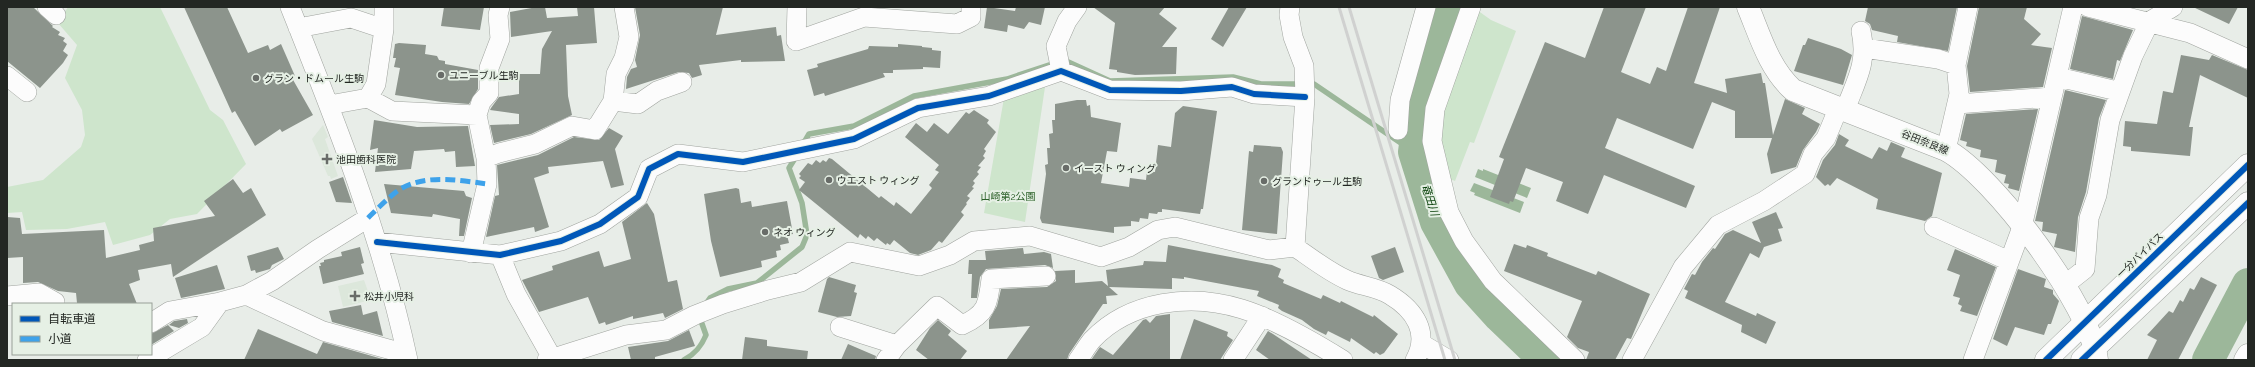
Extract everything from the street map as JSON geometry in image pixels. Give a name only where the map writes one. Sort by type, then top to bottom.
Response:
[{"type":"main road","name":"谷田奈良線","points":[[1748,7],[1774,67],[1782,80],[1793,90],[1946,150],[1958,156],[1994,190],[2066,284],[2084,323],[2091,356]]},
{"type":"main road","name":"一分バイパス","points":[[2046,360],[2248,164]]},
{"type":"main road","points":[[2091,356],[2248,203]]},
{"type":"main road","points":[[2246,360],[2248,355]]},
{"type":"street","points":[[290,7],[329,105],[377,242],[407,357]]},
{"type":"street","points":[[368,98],[376,84],[384,29],[384,7]]},
{"type":"street","points":[[471,253],[487,184],[486,158],[477,115],[481,102],[489,92],[489,68],[500,39],[498,15],[500,7]]},
{"type":"street","points":[[486,158],[498,153],[535,144],[572,126],[595,130],[613,101],[616,74],[624,58],[629,37],[624,7]]},
{"type":"street","points":[[797,7],[796,41],[864,17],[957,24],[971,17],[971,7]]},
{"type":"street","points":[[1061,71],[1056,46],[1067,21],[1077,7]]},
{"type":"street","points":[[1290,7],[1289,15],[1293,37],[1304,66],[1306,97],[1295,247]]},
{"type":"street","points":[[1398,130],[1400,100],[1426,7]]},
{"type":"street","points":[[1472,7],[1435,109],[1432,141],[1449,212],[1464,241],[1493,281],[1575,360]]},
{"type":"street","points":[[1946,150],[1959,94],[1956,66],[1968,7]]},
{"type":"street","points":[[1973,360],[2022,227],[2073,7]]},
{"type":"street","points":[[2088,7],[2150,21],[2209,40],[2248,59]]},
{"type":"street","points":[[2066,284],[2085,270],[2089,218],[2097,195],[2110,120],[2132,56],[2150,21],[2173,7]]},
{"type":"street","points":[[298,28],[351,18],[384,29]]},
{"type":"street","points":[[1632,360],[1683,267],[1718,226],[1805,174],[1813,154],[1826,138],[1841,110],[1863,62],[1863,39],[1938,59],[1956,66]]},
{"type":"street","points":[[377,242],[500,255],[561,241],[600,224],[638,197],[649,169],[678,154],[743,162],[854,139],[918,108],[989,96],[1061,71],[1110,90],[1181,91],[1232,87],[1254,94],[1306,97]]},
{"type":"street","points":[[7,76],[27,92]]},
{"type":"street","points":[[2058,76],[2113,90]]},
{"type":"street","points":[[613,101],[638,104],[657,91],[682,82]]},
{"type":"street","points":[[1957,104],[2051,97]]},
{"type":"street","points":[[329,105],[368,98],[392,111],[477,115]]},
{"type":"street","points":[[152,322],[170,311],[246,296],[272,282],[318,249],[368,218]]},
{"type":"street","points":[[1934,227],[2009,261]]},
{"type":"street","points":[[500,255],[516,294],[550,359],[626,335],[666,330],[695,315],[723,304],[768,290],[801,282],[850,252],[919,266],[950,255],[974,241],[1030,236],[1101,257],[1129,247],[1158,230],[1175,228],[1269,250],[1295,247],[1345,280],[1390,294],[1414,315],[1422,335],[1419,352],[1449,360]]},
{"type":"street","points":[[840,328],[892,353],[937,306],[962,324],[978,318],[989,300],[991,278],[1046,276]]},
{"type":"street","points":[[7,296],[39,292],[55,303]]},
{"type":"street","points":[[246,296],[323,331],[407,357]]},
{"type":"street","points":[[1078,360],[1091,341],[1107,326],[1137,310],[1165,302],[1198,300],[1221,303],[1262,316],[1343,360]]},
{"type":"street","points":[[147,360],[202,327],[220,302]]},
{"type":"street","points":[[1233,360],[1262,316]]},
{"type":"shaded area","name":"池田歯科医院","points":[[323,125],[328,137],[325,139],[338,176],[331,179],[330,176],[328,176],[312,139]]},
{"type":"shaded area","points":[[1478,169],[1483,171],[1483,169],[1531,188],[1527,198],[1475,177]]},
{"type":"shaded area","points":[[1474,183],[1524,202],[1520,213],[1474,195],[1475,193],[1470,191]]},
{"type":"shaded area","name":"松井小児科","points":[[364,280],[371,300],[343,307],[338,286]]},
{"type":"green space","points":[[68,7],[160,7],[210,110],[223,120],[246,164],[197,214],[170,219],[150,235],[113,245],[105,222],[67,229],[26,230],[22,212],[7,213],[7,187],[43,180],[81,147],[85,135],[82,110],[65,78],[77,45],[58,23]]},
{"type":"green space","points":[[1477,10],[1491,20],[1516,31],[1474,143],[1470,142],[1455,181],[1445,177],[1438,133],[1451,80]]},
{"type":"green space","name":"山崎第2公園","points":[[1045,87],[1025,222],[984,213],[1004,98]]},
{"type":"building","points":[[7,7],[33,7],[53,26],[52,27],[60,32],[58,35],[65,38],[63,41],[67,44],[63,51],[68,55],[63,63],[40,88],[7,61]]},
{"type":"building","points":[[184,7],[227,7],[248,53],[268,45],[270,50],[281,44],[295,76],[292,78],[313,115],[282,132],[280,129],[255,146],[235,111],[232,113]]},
{"type":"building","points":[[444,7],[484,7],[480,30],[441,26]]},
{"type":"building","points":[[545,7],[547,18],[578,16],[577,7],[594,7],[597,43],[566,45],[568,96],[572,115],[531,134],[494,143],[490,125],[519,124],[519,114],[490,110],[491,108],[499,97],[519,94],[519,74],[540,74],[542,49],[552,31],[511,37],[510,12]]},
{"type":"building","points":[[635,7],[723,7],[716,35],[776,27],[777,36],[781,35],[785,61],[741,62],[741,60],[699,65],[702,75],[692,78],[689,73],[679,72],[626,89],[627,77],[631,69],[637,67],[635,60],[640,35]]},
{"type":"building","points":[[987,7],[1015,11],[1016,7],[1045,7],[1041,25],[1029,22],[1024,29],[1008,25],[1007,32],[984,28]]},
{"type":"building","points":[[1093,7],[1165,7],[1159,14],[1177,28],[1162,47],[1177,47],[1176,74],[1135,75],[1109,69],[1115,23]]},
{"type":"building","points":[[1229,7],[1247,7],[1223,47],[1211,39]]},
{"type":"building","points":[[1604,7],[1646,7],[1621,72],[1650,84],[1657,67],[1666,71],[1688,7],[1720,7],[1694,83],[1727,93],[1725,79],[1761,73],[1763,83],[1765,83],[1773,135],[1785,99],[1805,108],[1802,114],[1820,124],[1803,150],[1796,167],[1771,174],[1767,154],[1772,138],[1735,138],[1735,111],[1712,102],[1693,149],[1617,118],[1605,148],[1695,186],[1686,208],[1604,175],[1588,214],[1556,201],[1563,182],[1526,168],[1513,202],[1510,201],[1509,204],[1490,197],[1504,159],[1499,157],[1545,42],[1585,58]]},
{"type":"building","points":[[1868,7],[1957,7],[1948,51],[1897,42],[1898,36],[1872,30],[1870,24],[1865,21]]},
{"type":"building","points":[[1979,7],[2027,7],[2024,19],[2041,34],[2031,45],[2052,48],[2043,87],[1970,92],[1967,66]]},
{"type":"building","points":[[2193,7],[2238,7],[2229,24]]},
{"type":"building","points":[[2082,16],[2133,30],[2120,61],[2117,60],[2113,79],[2070,69]]},
{"type":"building","points":[[1808,38],[1841,49],[1852,55],[1843,85],[1794,71],[1803,45],[1805,45]]},
{"type":"building","name":"ユニーブル生駒","points":[[395,44],[426,45],[425,54],[437,56],[439,60],[445,61],[445,64],[478,70],[478,89],[469,104],[442,102],[395,95],[400,68],[394,67],[396,58],[393,58]]},
{"type":"building","points":[[898,44],[922,46],[932,48],[932,50],[941,51],[940,68],[923,67],[923,69],[893,70],[893,73],[883,73],[885,77],[825,96],[824,93],[814,96],[807,70],[818,67],[817,64],[868,49],[869,46],[898,47]]},
{"type":"building","points":[[2181,55],[2209,60],[2212,55],[2248,70],[2248,98],[2200,75],[2189,127],[2193,127],[2190,156],[2131,151],[2131,147],[2123,146],[2125,121],[2157,124],[2163,91],[2173,93]]},
{"type":"building","points":[[2065,90],[2106,100],[2099,118],[2086,192],[2078,217],[2075,252],[2054,247],[2057,234],[2042,231],[2043,222],[2035,221]]},
{"type":"building","name":"イースト ウィング","points":[[1086,100],[1087,106],[1090,105],[1091,117],[1121,123],[1117,152],[1107,151],[1101,183],[1129,187],[1130,178],[1146,180],[1147,171],[1155,172],[1158,145],[1171,147],[1175,113],[1183,106],[1217,111],[1203,209],[1201,209],[1200,214],[1162,209],[1162,212],[1158,212],[1157,214],[1149,213],[1148,219],[1140,218],[1139,222],[1131,221],[1131,226],[1114,227],[1114,233],[1042,223],[1040,218],[1046,174],[1045,165],[1048,164],[1047,148],[1050,148],[1049,134],[1053,133],[1052,120],[1055,120],[1055,104]]},
{"type":"building","points":[[2038,109],[2019,191],[2008,188],[2009,184],[2004,183],[2006,175],[1995,172],[1997,160],[1980,157],[1981,150],[1966,146],[1967,142],[1960,140],[1966,114]]},
{"type":"building","name":"ウエスト ウィング","points":[[974,110],[989,120],[987,123],[996,132],[984,149],[986,151],[983,156],[985,158],[978,166],[981,167],[977,172],[979,174],[973,181],[975,183],[972,187],[974,188],[967,196],[970,198],[961,212],[964,215],[942,243],[939,241],[931,250],[918,255],[910,253],[894,240],[890,245],[887,243],[886,245],[877,238],[874,241],[868,236],[866,239],[860,234],[858,238],[799,190],[805,182],[799,178],[801,176],[799,174],[808,163],[812,165],[816,160],[820,163],[823,160],[826,162],[829,158],[879,198],[881,196],[894,206],[896,202],[911,214],[932,188],[929,185],[939,172],[935,170],[939,165],[905,137],[916,123],[927,132],[934,123],[948,134],[966,112],[969,114]]},
{"type":"building","points":[[374,120],[417,127],[468,126],[475,166],[456,167],[455,151],[445,152],[444,149],[414,151],[411,169],[375,172],[378,148],[370,150]]},
{"type":"building","points":[[609,128],[623,136],[615,149],[624,185],[611,188],[603,161],[548,167],[549,173],[534,178],[549,227],[535,232],[534,227],[486,237],[495,196],[499,195],[497,165],[538,155],[574,137],[599,140]]},
{"type":"building","points":[[1839,134],[1849,140],[1845,146],[1872,159],[1879,147],[1887,151],[1891,142],[1905,148],[1901,157],[1942,173],[1932,216],[1925,221],[1876,209],[1878,199],[1837,178],[1830,186],[1828,184],[1825,186],[1816,177],[1823,160],[1835,145]]},
{"type":"building","name":"グランドゥール生駒","points":[[1254,145],[1281,147],[1283,152],[1277,234],[1242,230],[1249,151],[1253,152]]},
{"type":"building","points":[[343,177],[352,203],[336,202],[329,182]]},
{"type":"building","points":[[233,179],[243,193],[251,188],[266,215],[173,277],[171,264],[138,270],[140,280],[129,284],[137,303],[77,303],[76,293],[58,291],[38,282],[23,283],[23,257],[7,258],[7,217],[20,218],[22,234],[104,230],[106,258],[140,250],[139,245],[154,241],[153,228],[215,216],[204,201]]},
{"type":"building","points":[[384,184],[464,191],[466,196],[472,198],[464,236],[459,236],[460,219],[433,214],[432,217],[391,213]]},
{"type":"building","name":"ネオ ウィング","points":[[736,188],[739,189],[741,203],[751,201],[752,207],[787,201],[793,234],[787,235],[789,243],[780,245],[781,250],[776,251],[777,257],[761,261],[762,267],[720,277],[711,241],[704,194]]},
{"type":"building","points":[[647,203],[654,214],[668,282],[677,280],[683,309],[665,318],[663,313],[633,319],[633,316],[606,325],[605,322],[599,324],[588,297],[539,312],[522,280],[553,270],[552,266],[599,251],[604,267],[631,259],[622,222]]},
{"type":"building","points":[[1776,212],[1783,228],[1778,229],[1782,241],[1764,247],[1759,258],[1750,253],[1725,302],[1756,316],[1757,313],[1776,322],[1766,344],[1741,332],[1742,325],[1685,298],[1688,291],[1684,289],[1692,274],[1695,275],[1702,262],[1713,248],[1715,249],[1725,234],[1733,230],[1761,243],[1752,222]]},
{"type":"building","points":[[1514,244],[1526,248],[1527,245],[1548,253],[1547,256],[1596,275],[1598,271],[1650,294],[1631,339],[1627,338],[1615,360],[1586,360],[1589,352],[1578,348],[1567,337],[1582,301],[1504,271]]},
{"type":"building","points":[[1168,245],[1272,265],[1281,269],[1278,277],[1284,280],[1283,283],[1321,299],[1323,295],[1340,303],[1341,301],[1373,317],[1374,315],[1398,334],[1384,353],[1380,355],[1376,352],[1374,354],[1351,338],[1350,342],[1328,331],[1326,335],[1314,329],[1302,320],[1282,311],[1278,308],[1279,305],[1257,296],[1259,291],[1184,277],[1184,279],[1172,278],[1172,289],[1109,287],[1118,295],[1106,296],[1107,304],[1103,304],[1069,354],[1067,360],[1006,360],[1030,326],[989,329],[989,320],[997,306],[1001,289],[1047,287],[1056,281],[1055,271],[1075,270],[1075,283],[1102,281],[1108,286],[1106,270],[1143,265],[1144,261],[1166,262]]},
{"type":"building","points":[[278,247],[284,259],[272,265],[270,269],[256,273],[255,270],[251,271],[247,256]]},
{"type":"building","points":[[360,247],[364,263],[361,264],[364,274],[323,284],[319,266],[321,266],[320,263],[324,262],[324,260],[342,256],[341,252]]},
{"type":"building","points":[[1395,247],[1404,272],[1383,280],[1379,278],[1371,256]]},
{"type":"building","points":[[1023,248],[1024,254],[1044,252],[1051,254],[1053,268],[1045,265],[986,269],[980,277],[977,298],[971,298],[972,274],[968,274],[969,260],[986,260],[985,251]]},
{"type":"building","points":[[1955,249],[1996,267],[1977,316],[1960,311],[1962,306],[1958,304],[1960,298],[1953,296],[1960,275],[1947,270]]},
{"type":"building","points":[[217,265],[225,289],[181,298],[175,278]]},
{"type":"building","points":[[2018,269],[2046,279],[2044,287],[2053,290],[2053,294],[2059,301],[2051,324],[2048,324],[2044,335],[2015,327],[2007,346],[1993,339]]},
{"type":"building","points":[[829,277],[856,285],[854,292],[857,293],[851,316],[837,317],[818,312],[827,279]]},
{"type":"building","points":[[2201,277],[2217,285],[2178,360],[2147,360],[2157,340],[2147,335],[2169,311],[2173,313],[2180,300],[2183,302],[2190,288],[2194,290]]},
{"type":"building","points":[[361,305],[363,315],[377,311],[383,336],[332,322],[329,311]]},
{"type":"building","points":[[1170,314],[1170,360],[1091,360],[1100,347],[1113,355],[1143,320],[1146,319],[1150,323],[1156,316]]},
{"type":"building","points":[[187,319],[188,323],[179,328],[169,325],[174,321]]},
{"type":"building","points":[[1194,319],[1228,332],[1227,336],[1233,340],[1220,360],[1180,360]]},
{"type":"building","points":[[938,320],[951,331],[948,335],[967,351],[960,360],[929,360],[916,350],[930,328]]},
{"type":"building","points":[[168,325],[174,331],[152,344],[152,333]]},
{"type":"building","points":[[258,329],[317,354],[323,342],[386,360],[244,360]]},
{"type":"building","points":[[689,330],[695,346],[655,357],[655,360],[631,360],[628,347],[668,341]]},
{"type":"building","points":[[1268,331],[1312,360],[1270,360],[1256,350]]},
{"type":"building","points":[[745,337],[767,340],[767,346],[808,351],[807,360],[742,360]]},
{"type":"building","points":[[848,344],[876,356],[875,360],[841,360]]},
{"type":"waterway","name":"竜田川","points":[[1450,7],[1418,123],[1414,152],[1436,222],[1470,284],[1499,316],[1545,360]]},
{"type":"waterway","points":[[802,146],[809,134],[854,126],[914,96],[1007,79],[1064,60],[1110,81],[1233,77],[1261,84],[1314,84],[1414,152]]},
{"type":"waterway","points":[[705,305],[710,298],[728,289],[757,283],[802,247],[807,235],[802,203],[789,168],[797,155]]},
{"type":"waterway","points":[[2208,360],[2248,284]]},
{"type":"waterway","points":[[684,360],[697,350],[706,335],[701,321],[702,317]]},
{"type":"railway","points":[[1339,7],[1445,360]]},
{"type":"railway","points":[[1349,7],[1455,360]]},
{"type":"marked path","points":[[368,218],[396,192],[417,182],[440,179],[487,184]]},
{"type":"cycle path","points":[[377,242],[500,255],[561,241],[600,224],[638,197],[649,169],[678,154],[743,162],[854,139],[918,108],[989,96],[1061,71],[1110,90],[1181,91],[1232,87],[1254,94],[1305,97]]},
{"type":"cycle path","points":[[2046,360],[2248,165]]},
{"type":"cycle path","points":[[2082,360],[2248,203]]},
{"type":"place","name":"ユニーブル生駒","points":[[441,75]]},
{"type":"place","name":"グラン・ドムール生駒","points":[[256,78]]},
{"type":"place","name":"池田歯科医院","points":[[327,159]]},
{"type":"place","name":"イースト ウィング","points":[[1066,168]]},
{"type":"place","name":"ウエスト ウィング","points":[[829,180]]},
{"type":"place","name":"グランドゥール生駒","points":[[1264,181]]},
{"type":"place","name":"ネオ ウィング","points":[[765,232]]},
{"type":"place","name":"松井小児科","points":[[355,296]]}]
